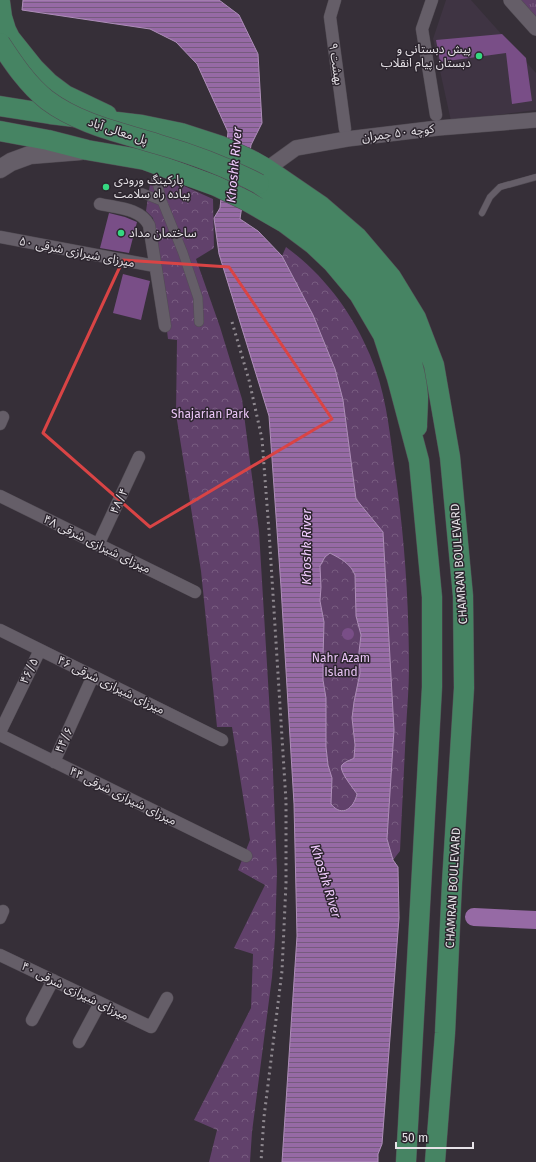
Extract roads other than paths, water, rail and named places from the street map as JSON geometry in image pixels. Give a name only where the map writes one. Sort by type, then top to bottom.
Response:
[{"type":"main road","name":"CHAMRAN BOULEVARD","points":[[1,5],[2,17],[10,38],[34,68],[49,83],[65,95],[102,113],[142,125]]},
{"type":"main road","name":"پل معالی آباد","points":[[0,44],[22,74],[46,99],[65,112],[109,130],[207,160],[244,176],[260,171]]},
{"type":"main road","name":"CHAMRAN BOULEVARD","points":[[0,106],[50,114],[142,125],[181,133],[221,146],[260,171],[321,206],[357,237],[391,277],[416,318],[434,365],[449,449],[463,596],[464,688],[445,1033],[435,1162]]},
{"type":"main road","points":[[48,140],[44,130],[44,122],[50,114]]},
{"type":"main road","points":[[0,131],[48,140],[87,150],[144,160],[216,186],[245,200],[285,223],[313,244],[333,263],[359,294],[383,335],[398,378],[419,461],[432,597],[432,687],[406,1162]]},
{"type":"main road","points":[[0,169],[11,162],[30,155],[87,150]]},
{"type":"main road","points":[[260,171],[346,250],[387,304],[402,334],[412,368],[418,397],[417,453]]},
{"type":"street","name":"۹ بهشت","points":[[335,0],[330,17],[346,129]]},
{"type":"street","points":[[432,0],[422,29],[436,115]]},
{"type":"street","points":[[511,0],[536,28]]},
{"type":"street","name":"کوچه ۵۰ چمران","points":[[260,171],[296,148],[347,139],[438,128],[536,120]]},
{"type":"street","points":[[156,179],[162,201],[183,253],[198,298],[199,322]]},
{"type":"street","points":[[142,193],[162,201]]},
{"type":"street","points":[[100,204],[132,211],[146,219],[149,225],[164,326]]},
{"type":"street","name":"۵۰ میرزای شیرازی شرقی","points":[[0,237],[155,266]]},
{"type":"street","name":"۴۸/۴","points":[[98,544],[139,457]]},
{"type":"street","name":"۴۸ میرزای شیرازی شرقی","points":[[0,496],[195,592]]},
{"type":"street","name":"۴۶ میرزای شیرازی شرقی","points":[[0,630],[222,740]]},
{"type":"street","name":"۴۶/۵","points":[[0,734],[40,650]]},
{"type":"street","name":"۴۴/۶","points":[[54,762],[94,676]]},
{"type":"street","name":"۴۴ میرزای شیرازی شرقی","points":[[0,734],[246,856]]},
{"type":"street","name":"۴۰ میرزای شیرازی شرقی","points":[[0,955],[151,1027],[167,998]]},
{"type":"street","points":[[32,1020],[53,980]]},
{"type":"street","points":[[79,1042],[100,1003]]},
{"type":"lane","points":[[482,213],[490,197],[500,186],[536,177]]},
{"type":"water","name":"Khoshk River","points":[[23,0],[219,0],[239,15],[258,54],[262,123],[251,145],[240,219],[258,231],[282,256],[313,315],[335,369],[343,400],[356,499],[383,532],[394,730],[387,839],[393,860],[398,867],[399,918],[382,1144],[378,1154],[378,1162],[282,1162],[297,936],[294,804],[269,416],[219,254],[214,218],[220,208],[228,132],[197,64],[176,42],[150,29],[22,10]],"holes":[[[330,553],[348,564],[355,575],[356,616],[361,635],[359,652],[360,673],[352,718],[355,745],[354,758],[344,763],[341,767],[349,784],[357,794],[350,807],[343,811],[335,808],[331,804],[332,778],[328,765],[326,747],[326,698],[323,680],[324,622],[320,601],[320,566],[325,557]]]},
{"type":"waterway","points":[[474,917],[536,920]]},
{"type":"railway","points":[[232,322],[249,380],[262,439],[286,801],[286,883],[282,971],[264,1117],[261,1162]]},
{"type":"place","name":"پیش دبستانی و دبستان پیام انقلاب","points":[[479,56]]},
{"type":"place","name":"پارکینگ ورودی پیاده راه سلامت","points":[[106,187]]},
{"type":"place","name":"ساختمان مداد","points":[[121,233]]},
{"type":"park label","name":"Shajarian Park","points":[[210,414]]},
{"type":"park label","name":"Nahr Azam Island","points":[[341,665]]}]
